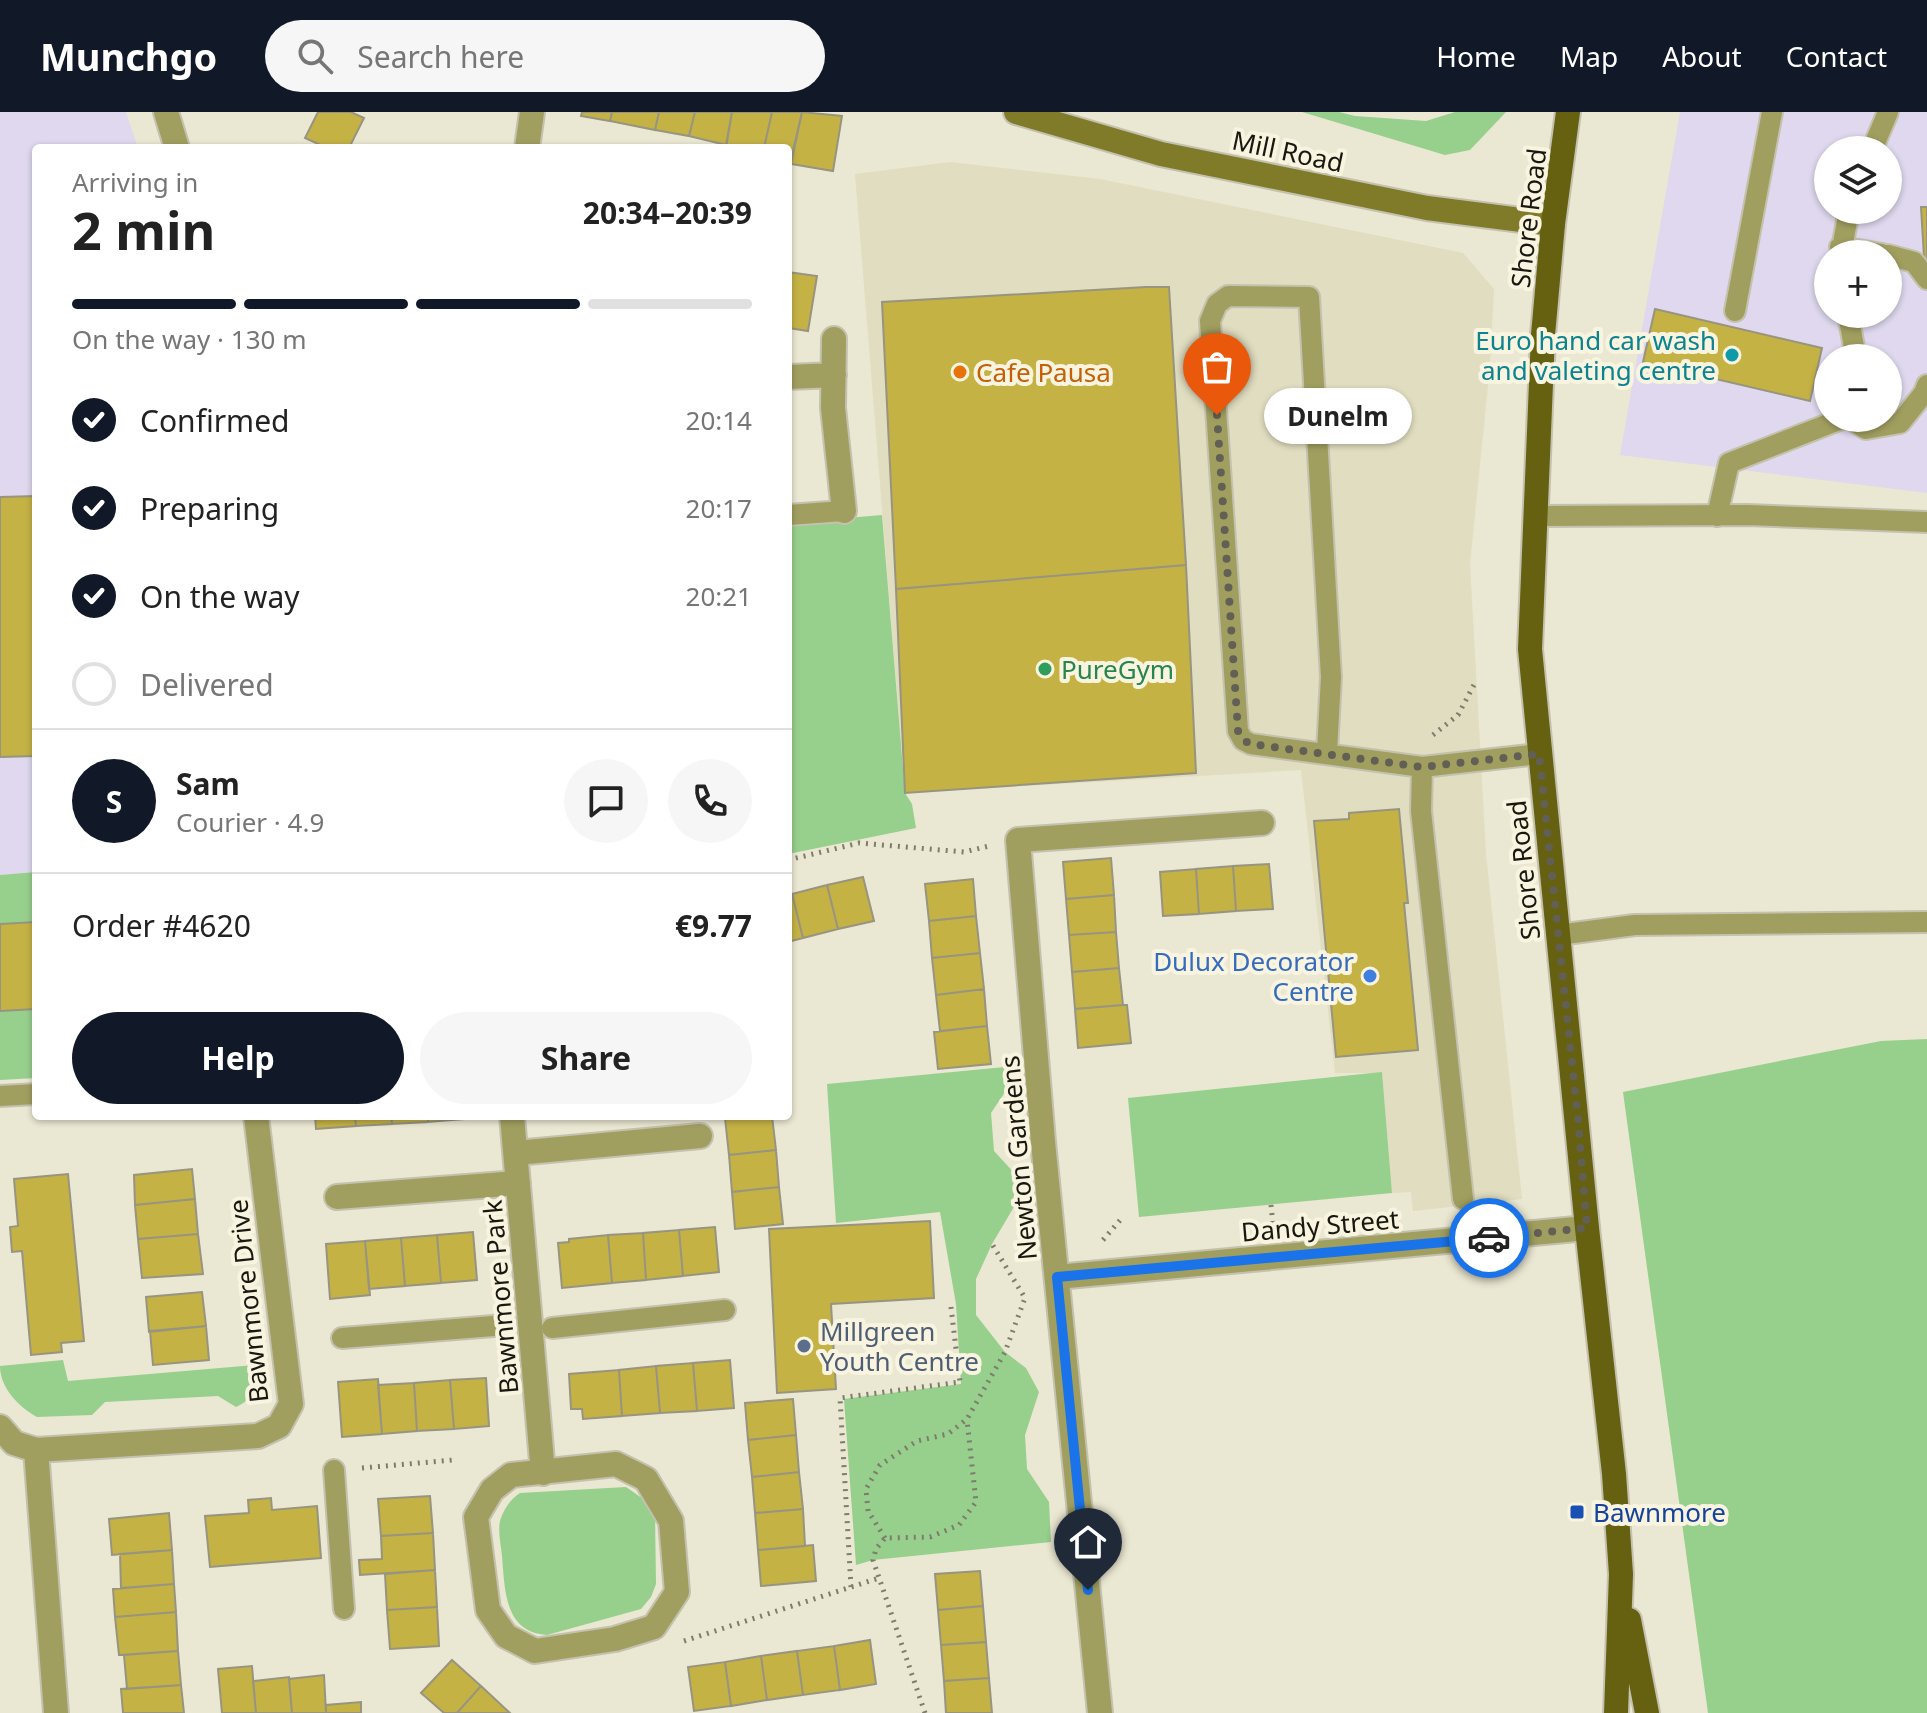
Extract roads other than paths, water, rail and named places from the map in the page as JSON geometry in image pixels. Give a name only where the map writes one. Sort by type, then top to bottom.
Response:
[{"type":"main road","name":"Shore Road","points":[[1568,112],[1553,224],[1542,344],[1530,649],[1614,1474],[1621,1574],[1616,1713]]},
{"type":"main road","name":"Shore Road","points":[[1621,1574],[1647,1713]]},
{"type":"street","points":[[166,112],[176,144]]},
{"type":"street","points":[[528,144],[532,112]]},
{"type":"street","name":"Mill Road","points":[[1016,112],[1064,119],[1161,154],[1427,208],[1553,224]]},
{"type":"street","points":[[834,339],[833,408],[844,511]]},
{"type":"street","points":[[792,377],[834,375]]},
{"type":"street","name":"Newton Gardens","points":[[1100,1713],[1018,840],[1262,823]]},
{"type":"street","name":"Bawnmore Drive","points":[[36,1450],[258,1436],[279,1426],[291,1404],[256,1120]]},
{"type":"street","name":"Bawnmore Park","points":[[512,1120],[543,1473]]},
{"type":"street","points":[[516,1153],[700,1136]]},
{"type":"street","points":[[337,1197],[518,1183]]},
{"type":"street","name":"Dandy Street","points":[[1057,1277],[1587,1228]]},
{"type":"street","points":[[0,1427],[14,1443],[36,1450],[56,1713]]},
{"type":"street","points":[[616,1464],[646,1479],[671,1521],[677,1592],[654,1627],[615,1639],[535,1651],[506,1636],[488,1610],[476,1517],[492,1490],[511,1475],[543,1473],[616,1464]]},
{"type":"lane","points":[[1735,311],[1772,112]]},
{"type":"lane","points":[[1878,136],[1888,112]]},
{"type":"lane","points":[[1902,259],[1914,262],[1927,279]]},
{"type":"lane","points":[[1327,752],[1331,677],[1309,297],[1228,296],[1217,304],[1210,321],[1238,731],[1243,740],[1251,744],[1422,767],[1539,754]]},
{"type":"lane","points":[[1902,420],[1927,385]]},
{"type":"lane","points":[[1717,516],[1729,463],[1814,430]]},
{"type":"lane","points":[[792,515],[844,511]]},
{"type":"lane","points":[[1535,516],[1717,516],[1927,522]]},
{"type":"lane","points":[[1422,767],[1422,822],[1463,1199]]},
{"type":"lane","points":[[1558,935],[1635,925],[1927,922]]},
{"type":"lane","points":[[0,1096],[32,1094]]},
{"type":"lane","points":[[552,1328],[725,1310]]},
{"type":"lane","points":[[342,1338],[506,1325]]},
{"type":"lane","points":[[334,1470],[344,1609]]},
{"type":"place","name":"Euro hand car wash and valeting centre","points":[[1732,355]]},
{"type":"place","name":"Cafe Pausa","points":[[960,372]]},
{"type":"place","name":"Dunelm","points":[[1217,415]]},
{"type":"place","name":"PureGym","points":[[1045,669]]},
{"type":"place","name":"Dulux Decorator Centre","points":[[1370,976]]},
{"type":"place","name":"Millgreen Youth Centre","points":[[804,1346]]},
{"type":"place","name":"Bawnmore","points":[[1577,1512]]}]
